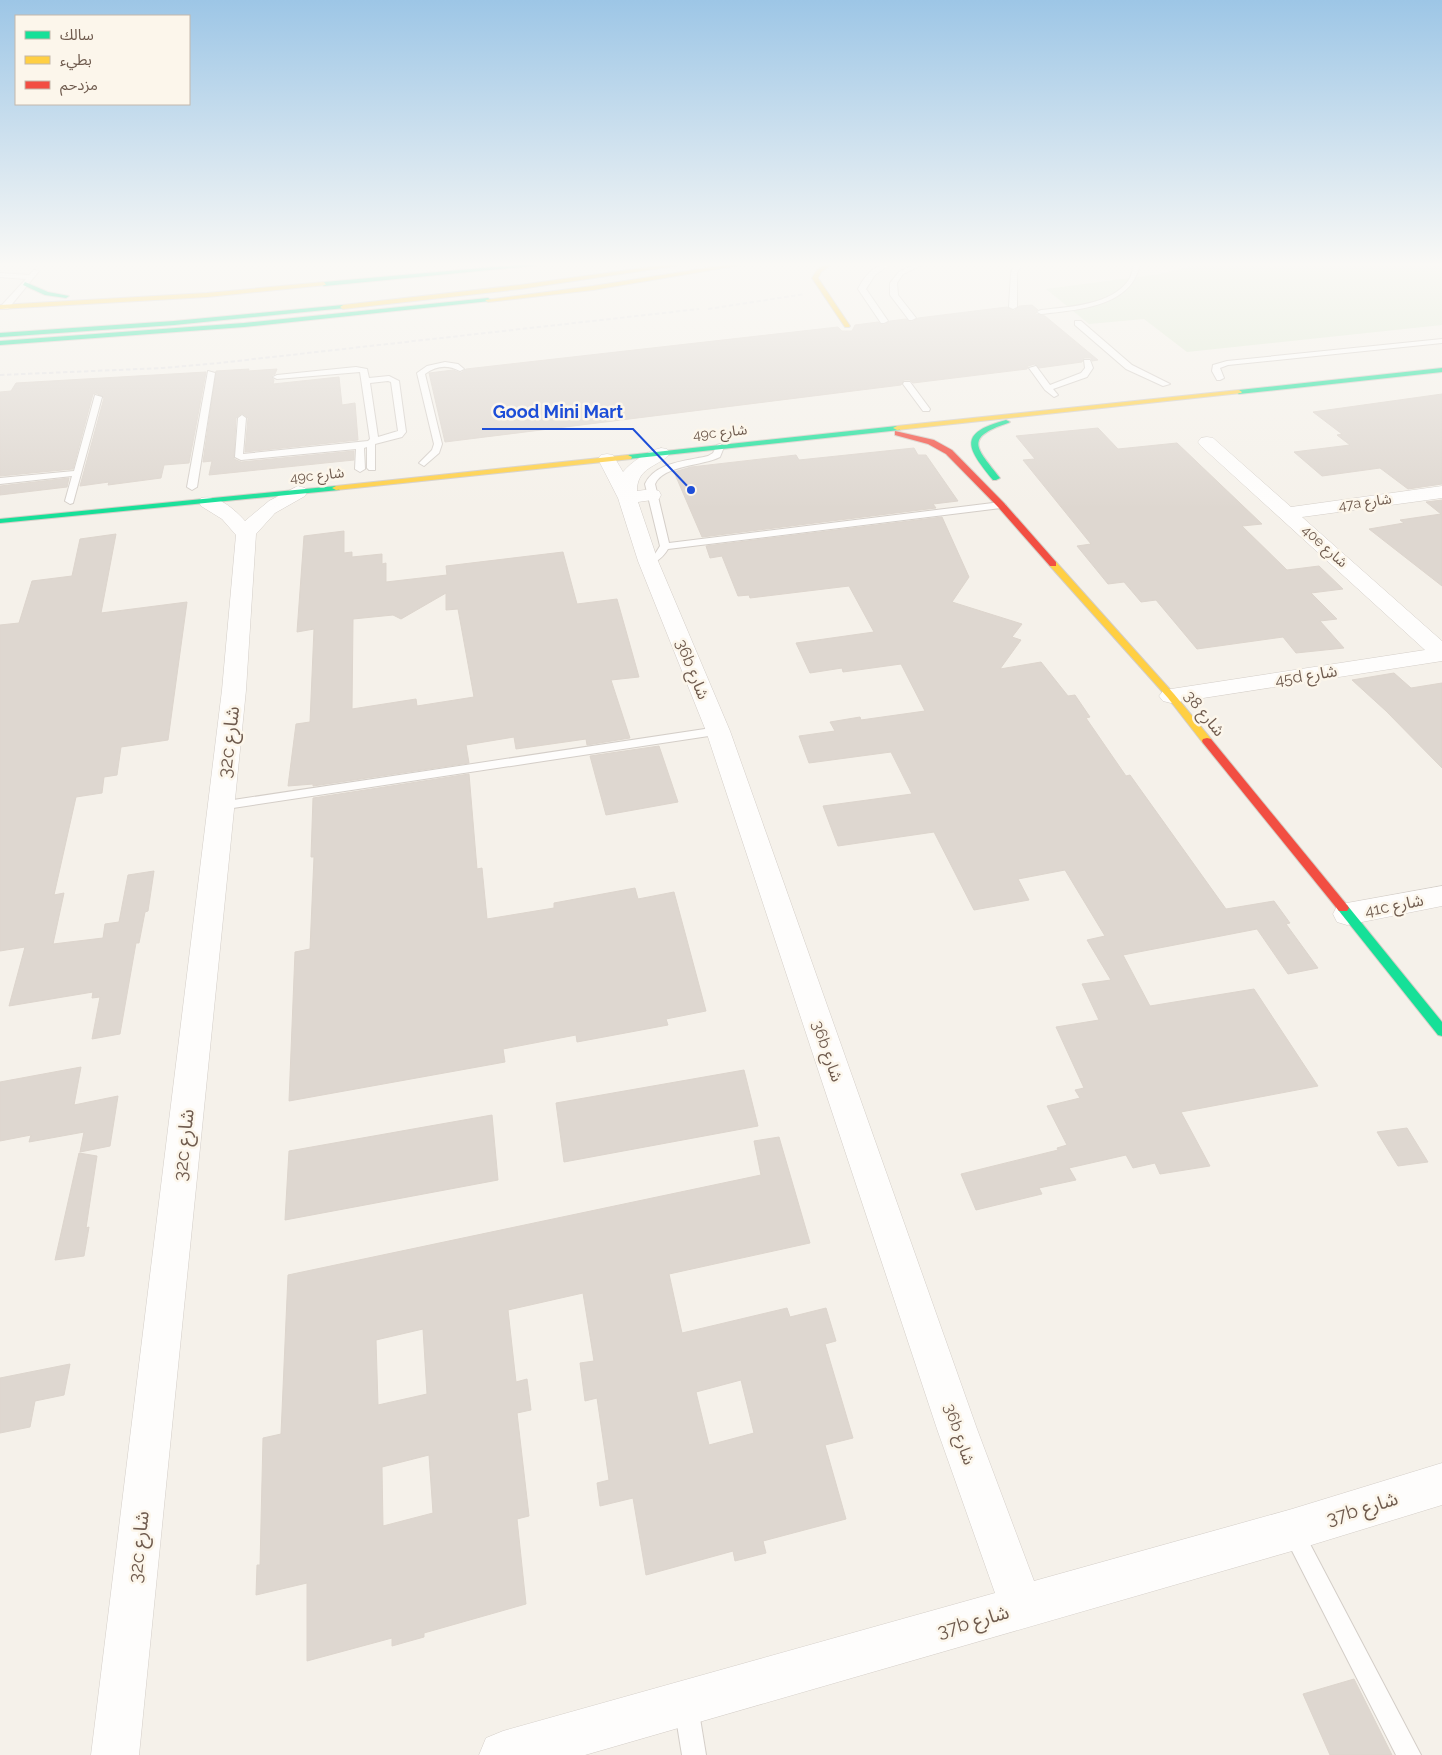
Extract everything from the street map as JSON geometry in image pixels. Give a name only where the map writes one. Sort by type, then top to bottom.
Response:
[{"type":"main road","points":[[6,354],[57,345]]},
{"type":"main road","points":[[1225,393],[1288,382],[1357,374],[1356,370],[1349,368]]},
{"type":"main road","name":"49c شارع","points":[[0,521],[61,514],[196,491],[298,492],[606,459],[621,449],[720,447],[1442,370]]},
{"type":"main road","points":[[1138,386],[1170,383]]},
{"type":"main road","points":[[1036,397],[1051,392],[1072,393]]},
{"type":"main road","points":[[912,410],[930,408]]},
{"type":"main road","name":"شارع 38","points":[[930,408],[947,436],[999,493],[1001,505],[1171,696],[1442,1030]]},
{"type":"main road","points":[[1001,484],[976,456],[973,444],[975,439],[984,429],[991,426],[1024,419],[1040,412]]},
{"type":"main road","points":[[874,430],[916,437],[941,447],[950,453],[990,496],[1001,505],[1008,497],[1008,494]]},
{"type":"main road","points":[[61,514],[116,503],[395,473],[420,464],[444,461]]},
{"type":"main road","name":"49c شارع","points":[[355,470],[376,468]]},
{"type":"street","name":"40e شارع","points":[[1207,442],[1289,513],[1442,653]]},
{"type":"street","name":"36b شارع","points":[[655,448],[627,479],[640,496],[657,554],[957,1429],[1022,1607]]},
{"type":"street","name":"36b شارع","points":[[606,459],[640,496]]},
{"type":"street","points":[[196,491],[229,515],[246,534],[256,519],[263,513],[298,492]]},
{"type":"street","name":"47a شارع","points":[[1289,513],[1442,492]]},
{"type":"street","name":"32c شارع","points":[[115,1755],[234,690],[246,534]]},
{"type":"street","name":"45d شارع","points":[[1171,696],[1442,653]]},
{"type":"street","name":"41c شارع","points":[[1347,914],[1442,896]]},
{"type":"street","name":"37b شارع","points":[[503,1755],[1292,1530],[1442,1484]]},
{"type":"lane","points":[[1103,345],[1129,367],[1170,383]]},
{"type":"lane","points":[[1220,378],[1216,367],[1227,363],[1404,345]]},
{"type":"lane","points":[[1032,368],[1051,392],[1084,375],[1089,368],[1088,362]]},
{"type":"lane","points":[[420,464],[436,451],[438,444],[420,373],[426,368],[440,365],[454,365],[460,368],[460,370]]},
{"type":"lane","points":[[277,377],[359,370],[365,372],[376,468]]},
{"type":"lane","points":[[196,491],[211,373]]},
{"type":"lane","points":[[242,418],[238,455],[241,457],[360,446],[396,436],[402,432],[395,382],[388,378],[366,381]]},
{"type":"lane","points":[[907,384],[930,408]]},
{"type":"lane","points":[[70,501],[98,397]]},
{"type":"lane","points":[[355,470],[360,446]]},
{"type":"lane","points":[[640,496],[657,473],[669,468],[711,458],[717,455],[720,447]]},
{"type":"lane","points":[[0,481],[78,473]]},
{"type":"lane","points":[[657,554],[1001,505]]},
{"type":"lane","points":[[220,806],[718,731]]},
{"type":"lane","points":[[1292,1530],[1409,1755]]},
{"type":"lane","points":[[685,1703],[694,1755]]},
{"type":"green space","points":[[1178,345],[1254,345],[1187,352]]},
{"type":"building","points":[[679,345],[1080,345],[1098,360],[1092,361],[1091,358],[1084,358],[1082,362],[1039,368],[1035,364],[1028,366],[1027,369],[913,383],[910,380],[904,380],[901,385],[445,442],[429,373],[453,370],[461,373],[466,369]]},
{"type":"building","points":[[249,369],[248,371],[277,369],[275,374],[271,376],[274,380],[273,384],[339,377],[342,405],[355,403],[358,440],[245,452],[248,418],[242,413],[236,418],[234,459],[241,462],[354,451],[354,460],[209,475],[212,461],[203,462],[216,371]]},
{"type":"building","points":[[206,372],[189,463],[164,465],[161,478],[108,485],[109,482],[80,486],[104,398],[96,393],[93,394],[73,469],[0,476],[0,392],[11,391],[16,383]]},
{"type":"building","points":[[1442,394],[1442,484],[1408,489],[1380,468],[1322,476],[1294,452],[1350,445],[1337,435],[1342,434],[1313,412]]},
{"type":"building","points":[[1098,428],[1118,449],[1177,443],[1262,524],[1242,526],[1287,570],[1319,566],[1343,589],[1311,593],[1337,619],[1320,621],[1344,648],[1296,653],[1283,637],[1197,649],[1156,600],[1141,602],[1124,582],[1108,584],[1077,546],[1091,544],[1023,460],[1035,459],[1016,436]]},
{"type":"building","points":[[914,448],[918,455],[926,455],[958,501],[933,504],[936,508],[702,537],[674,472],[691,467],[796,455],[799,460]]},
{"type":"building","points":[[69,478],[67,487],[0,495],[0,486]]},
{"type":"building","points":[[1442,500],[1442,586],[1369,529],[1404,523],[1400,520],[1441,514],[1426,502]]},
{"type":"building","points":[[942,517],[969,577],[952,602],[1022,624],[1012,637],[1021,640],[1000,669],[1041,662],[1068,696],[1075,695],[1090,717],[1086,718],[1126,776],[1130,775],[1226,909],[1274,901],[1290,923],[1286,924],[1318,968],[1288,974],[1257,929],[1123,955],[1150,1006],[1254,989],[1318,1086],[1181,1112],[1210,1166],[1160,1174],[1155,1163],[1133,1168],[1126,1155],[1069,1168],[1076,1180],[1039,1188],[1042,1194],[976,1210],[961,1174],[1058,1150],[1057,1148],[1067,1145],[1047,1106],[1080,1098],[1075,1090],[1084,1088],[1056,1027],[1099,1020],[1082,984],[1111,980],[1087,940],[1105,936],[1065,870],[1018,879],[1029,900],[974,910],[934,832],[838,846],[823,806],[912,794],[891,752],[809,763],[799,736],[835,731],[830,722],[860,717],[861,720],[925,711],[901,664],[843,672],[842,668],[810,673],[796,643],[874,632],[849,586],[750,598],[749,595],[738,596],[722,556],[710,558],[706,546]]},
{"type":"building","points":[[344,531],[344,553],[352,552],[352,557],[382,554],[382,564],[386,563],[386,582],[447,575],[446,566],[563,552],[577,604],[617,599],[639,677],[611,680],[630,738],[587,745],[586,739],[516,749],[514,737],[466,745],[469,763],[313,786],[313,784],[288,786],[296,724],[310,722],[314,629],[297,632],[304,536]],"holes":[[[446,593],[446,610],[458,609],[474,697],[417,706],[416,699],[352,709],[353,619],[393,615],[401,619]]]},
{"type":"building","points":[[116,534],[101,613],[187,602],[168,740],[121,747],[117,775],[104,777],[102,793],[76,797],[54,895],[64,893],[53,944],[103,938],[105,924],[119,922],[128,875],[154,871],[148,911],[145,912],[139,943],[136,943],[120,1034],[92,1039],[100,997],[92,998],[93,992],[9,1006],[25,947],[0,951],[0,625],[19,623],[32,581],[72,576],[80,539]]},
{"type":"building","points":[[1394,673],[1411,688],[1442,683],[1442,768],[1386,711],[1352,680]]},
{"type":"building","points":[[659,746],[678,802],[606,815],[590,756]]},
{"type":"building","points":[[469,774],[477,869],[482,868],[487,919],[554,908],[554,903],[635,888],[638,899],[674,892],[706,1011],[666,1019],[668,1025],[577,1042],[576,1035],[503,1049],[505,1062],[289,1101],[295,952],[310,949],[314,857],[311,857],[313,798]]},
{"type":"building","points":[[81,1067],[74,1105],[118,1096],[110,1146],[80,1152],[84,1132],[29,1142],[31,1135],[0,1141],[0,1082]]},
{"type":"building","points":[[744,1070],[758,1126],[564,1162],[556,1103]]},
{"type":"building","points":[[492,1115],[498,1180],[285,1220],[289,1151]]},
{"type":"building","points":[[1407,1128],[1428,1162],[1398,1166],[1377,1132]]},
{"type":"building","points":[[779,1137],[810,1243],[669,1274],[682,1333],[787,1308],[790,1317],[826,1308],[836,1341],[825,1344],[853,1438],[825,1445],[846,1519],[763,1541],[766,1553],[735,1561],[733,1551],[646,1575],[633,1498],[600,1506],[597,1483],[609,1480],[597,1398],[585,1401],[580,1363],[594,1361],[583,1293],[508,1310],[516,1382],[527,1379],[531,1410],[517,1413],[529,1516],[517,1519],[526,1604],[424,1633],[424,1637],[392,1646],[392,1638],[307,1661],[307,1583],[256,1595],[257,1565],[260,1565],[263,1438],[281,1434],[288,1275],[761,1175],[754,1141]],"holes":[[[423,1329],[427,1394],[378,1405],[376,1340]],[[741,1380],[754,1433],[709,1445],[696,1392]],[[429,1455],[433,1513],[383,1526],[382,1467]]]},
{"type":"building","points":[[79,1153],[97,1156],[86,1228],[89,1227],[84,1256],[55,1260]]},
{"type":"building","points":[[70,1364],[64,1395],[35,1401],[30,1427],[0,1433],[0,1378]]},
{"type":"building","points":[[1354,1679],[1392,1755],[1330,1755],[1303,1694]]},
{"type":"railway","points":[[0,375],[163,368],[380,345]]},
{"type":"traffic: fast","points":[[1239,392],[1442,370]]},
{"type":"traffic: fast","points":[[996,478],[980,458],[974,443],[976,437],[981,432],[1006,422]]},
{"type":"traffic: fast","points":[[628,457],[897,428]]},
{"type":"traffic: fast","points":[[0,521],[336,488]]},
{"type":"traffic: fast","points":[[1343,908],[1442,1031]]},
{"type":"traffic: slow","points":[[897,428],[1239,392]]},
{"type":"traffic: slow","points":[[336,488],[628,457]]},
{"type":"traffic: slow","points":[[1053,564],[1171,696],[1207,741]]},
{"type":"traffic: jam","points":[[898,433],[931,442],[949,452],[1001,505],[1053,564]]},
{"type":"traffic: jam","points":[[1207,741],[1343,908]]},
{"type":"place","name":"Good Mini Mart","points":[[691,490]]}]
